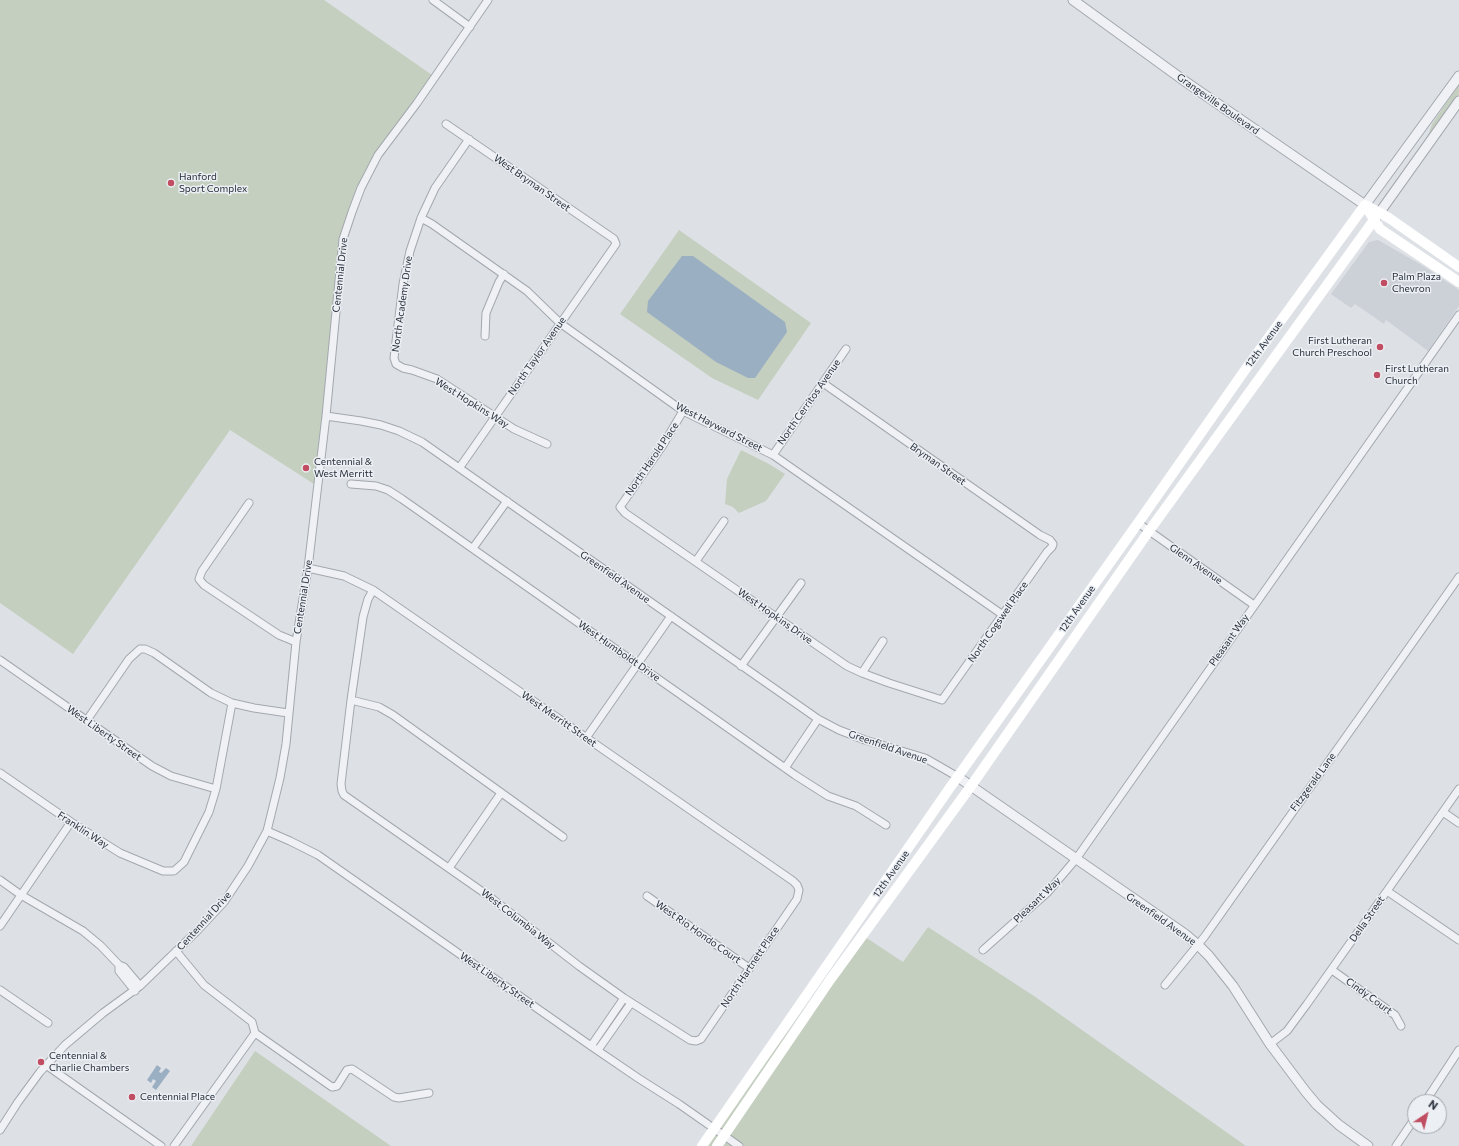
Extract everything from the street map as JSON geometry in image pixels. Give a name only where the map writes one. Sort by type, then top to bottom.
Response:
[{"type":"main road","points":[[1365,205],[1377,216],[1459,267]]},
{"type":"main road","name":"12th Avenue","points":[[702,1146],[958,777],[1245,370],[1365,205]]},
{"type":"main road","points":[[1377,216],[1380,229],[1459,282]]},
{"type":"main road","name":"12th Avenue","points":[[717,1146],[830,980],[971,786],[1149,531],[1377,216]]},
{"type":"street","points":[[433,0],[470,27]]},
{"type":"street","name":"Centennial Drive","points":[[0,1130],[18,1102],[46,1065],[86,1026],[138,988],[196,932],[224,902],[248,866],[267,831],[280,778],[286,744],[296,642],[308,568],[326,416],[343,239],[361,188],[378,155],[417,103],[488,0]]},
{"type":"street","name":"Grangeville Boulevard","points":[[1074,0],[1192,86],[1365,205]]},
{"type":"street","name":"12th Avenue","points":[[1365,205],[1459,76]]},
{"type":"street","name":"12th Avenue","points":[[1377,216],[1459,101]]},
{"type":"street","name":"West Bryman Street","points":[[446,124],[614,239],[616,244]]},
{"type":"street","name":"North Academy Drive","points":[[396,364],[394,358],[403,284],[410,251],[421,218],[435,188],[469,139]]},
{"type":"street","name":"West Hayward Street","points":[[421,218],[528,291],[560,323],[683,411],[773,455],[1003,615]]},
{"type":"street","name":"North Taylor Avenue","points":[[460,468],[616,244]]},
{"type":"street","points":[[485,336],[486,313],[498,282],[504,274]]},
{"type":"street","name":"Pleasant Way","points":[[983,950],[1047,893],[1076,859],[1459,315]]},
{"type":"street","name":"North Cerritos Avenue","points":[[773,455],[846,349]]},
{"type":"street","name":"West Hopkins Way","points":[[396,364],[403,368],[437,379],[525,435],[547,444]]},
{"type":"street","name":"Bryman Street","points":[[823,383],[1040,535],[1050,540],[1053,544]]},
{"type":"street","name":"North Harold Place","points":[[620,507],[663,445],[683,411]]},
{"type":"street","name":"Greenfield Avenue","points":[[326,416],[361,421],[398,431],[422,442],[818,719],[839,730],[865,740],[925,758],[958,777],[1076,859],[1197,944],[1209,956],[1233,986],[1288,1070],[1317,1105],[1339,1125],[1368,1146]]},
{"type":"street","name":"West Humboldt Drive","points":[[351,484],[376,486],[388,490],[473,548],[785,768],[828,796],[856,806],[886,825]]},
{"type":"street","points":[[473,548],[507,501]]},
{"type":"street","points":[[249,503],[202,571],[199,579],[204,584],[279,635],[296,642]]},
{"type":"street","name":"West Hopkins Drive","points":[[620,507],[625,513],[847,666],[862,673],[942,700]]},
{"type":"street","points":[[696,561],[724,521]]},
{"type":"street","name":"Glenn Avenue","points":[[1138,523],[1254,605]]},
{"type":"street","name":"North Cogswell Place","points":[[942,700],[1053,544]]},
{"type":"street","name":"West Merritt Street","points":[[308,568],[344,576],[373,590],[793,881],[799,890]]},
{"type":"street","name":"Fitzgerald Lane","points":[[1165,985],[1205,936],[1459,577]]},
{"type":"street","points":[[742,666],[801,583]]},
{"type":"street","points":[[373,590],[366,603],[363,616],[351,700],[379,707],[393,715],[563,837]]},
{"type":"street","points":[[586,738],[671,616]]},
{"type":"street","points":[[862,673],[884,641]]},
{"type":"street","points":[[87,720],[129,659],[140,650],[145,649],[154,653],[211,693],[232,703],[288,713]]},
{"type":"street","name":"West Liberty Street","points":[[0,660],[152,766],[171,776],[216,789]]},
{"type":"street","name":"West Columbia Way","points":[[351,700],[340,784],[342,791],[350,799],[490,897],[579,966],[631,1003],[683,1037],[696,1041]]},
{"type":"street","points":[[216,789],[232,703]]},
{"type":"street","points":[[785,768],[818,719]]},
{"type":"street","name":"Franklin Way","points":[[0,772],[71,822],[120,853],[163,871],[174,871],[184,862],[209,812],[216,789]]},
{"type":"street","name":"Della Street","points":[[1270,1044],[1287,1031],[1332,970],[1459,789]]},
{"type":"street","points":[[449,868],[501,793]]},
{"type":"street","points":[[1443,812],[1459,823]]},
{"type":"street","points":[[0,926],[71,822]]},
{"type":"street","name":"West Liberty Street","points":[[267,831],[318,855],[591,1046],[739,1146]]},
{"type":"street","points":[[0,880],[21,895],[83,932],[101,946],[119,965],[124,967],[138,988]]},
{"type":"street","name":"North Hartnett Place","points":[[696,1041],[704,1034],[797,899],[799,890]]},
{"type":"street","points":[[1387,891],[1459,940]]},
{"type":"street","name":"West Rio Hondo Court","points":[[647,896],[749,968]]},
{"type":"street","points":[[176,951],[204,985],[252,1022],[255,1033],[332,1086],[337,1086],[347,1070],[352,1069],[394,1097],[399,1098],[429,1093]]},
{"type":"street","name":"Cindy Court","points":[[1332,970],[1395,1015],[1401,1026]]},
{"type":"street","points":[[0,990],[48,1023]]},
{"type":"street","points":[[591,1046],[624,998]]},
{"type":"street","points":[[598,1050],[631,1003]]},
{"type":"street","points":[[174,1146],[255,1033]]},
{"type":"street","points":[[1430,1094],[1459,1050]]},
{"type":"street","points":[[46,1065],[161,1146]]},
{"type":"street","points":[[1396,1146],[1407,1130]]},
{"type":"shaded area","points":[[1378,240],[1425,267],[1459,290],[1459,306],[1428,351],[1386,320],[1384,324],[1355,304],[1351,308],[1331,294],[1369,242]]},
{"type":"green space","points":[[0,0],[324,0],[435,77],[378,155],[343,239],[317,486],[230,430],[73,654],[0,603]]},
{"type":"green space","points":[[1459,84],[1459,94],[1428,136],[1432,124]]},
{"type":"green space","points":[[679,230],[811,323],[758,400],[712,378],[620,314]]},
{"type":"green space","points":[[741,450],[785,474],[766,501],[739,513],[733,507],[725,504],[727,479]]},
{"type":"green space","points":[[928,927],[1034,996],[1246,1146],[707,1146],[719,1127],[859,933],[903,962]]},
{"type":"green space","points":[[255,1051],[391,1146],[191,1146]]},
{"type":"water","points":[[682,256],[693,256],[785,322],[787,332],[755,378],[748,378],[716,362],[647,312],[648,301]]},
{"type":"water","points":[[157,1065],[161,1068],[159,1072],[161,1073],[166,1068],[170,1071],[156,1090],[152,1087],[156,1081],[153,1079],[151,1083],[147,1080]]},
{"type":"place","name":"Hanford Sport Complex","points":[[171,183]]},
{"type":"place","name":"Palm Plaza Chevron","points":[[1384,283]]},
{"type":"place","name":"First Lutheran Church Preschool","points":[[1380,347]]},
{"type":"place","name":"First Lutheran Church","points":[[1377,375]]},
{"type":"place","name":"Centennial & West Merritt","points":[[306,468]]},
{"type":"place","name":"Centennial & Charlie Chambers","points":[[41,1062]]},
{"type":"place","name":"Centennial Place","points":[[132,1097]]}]
